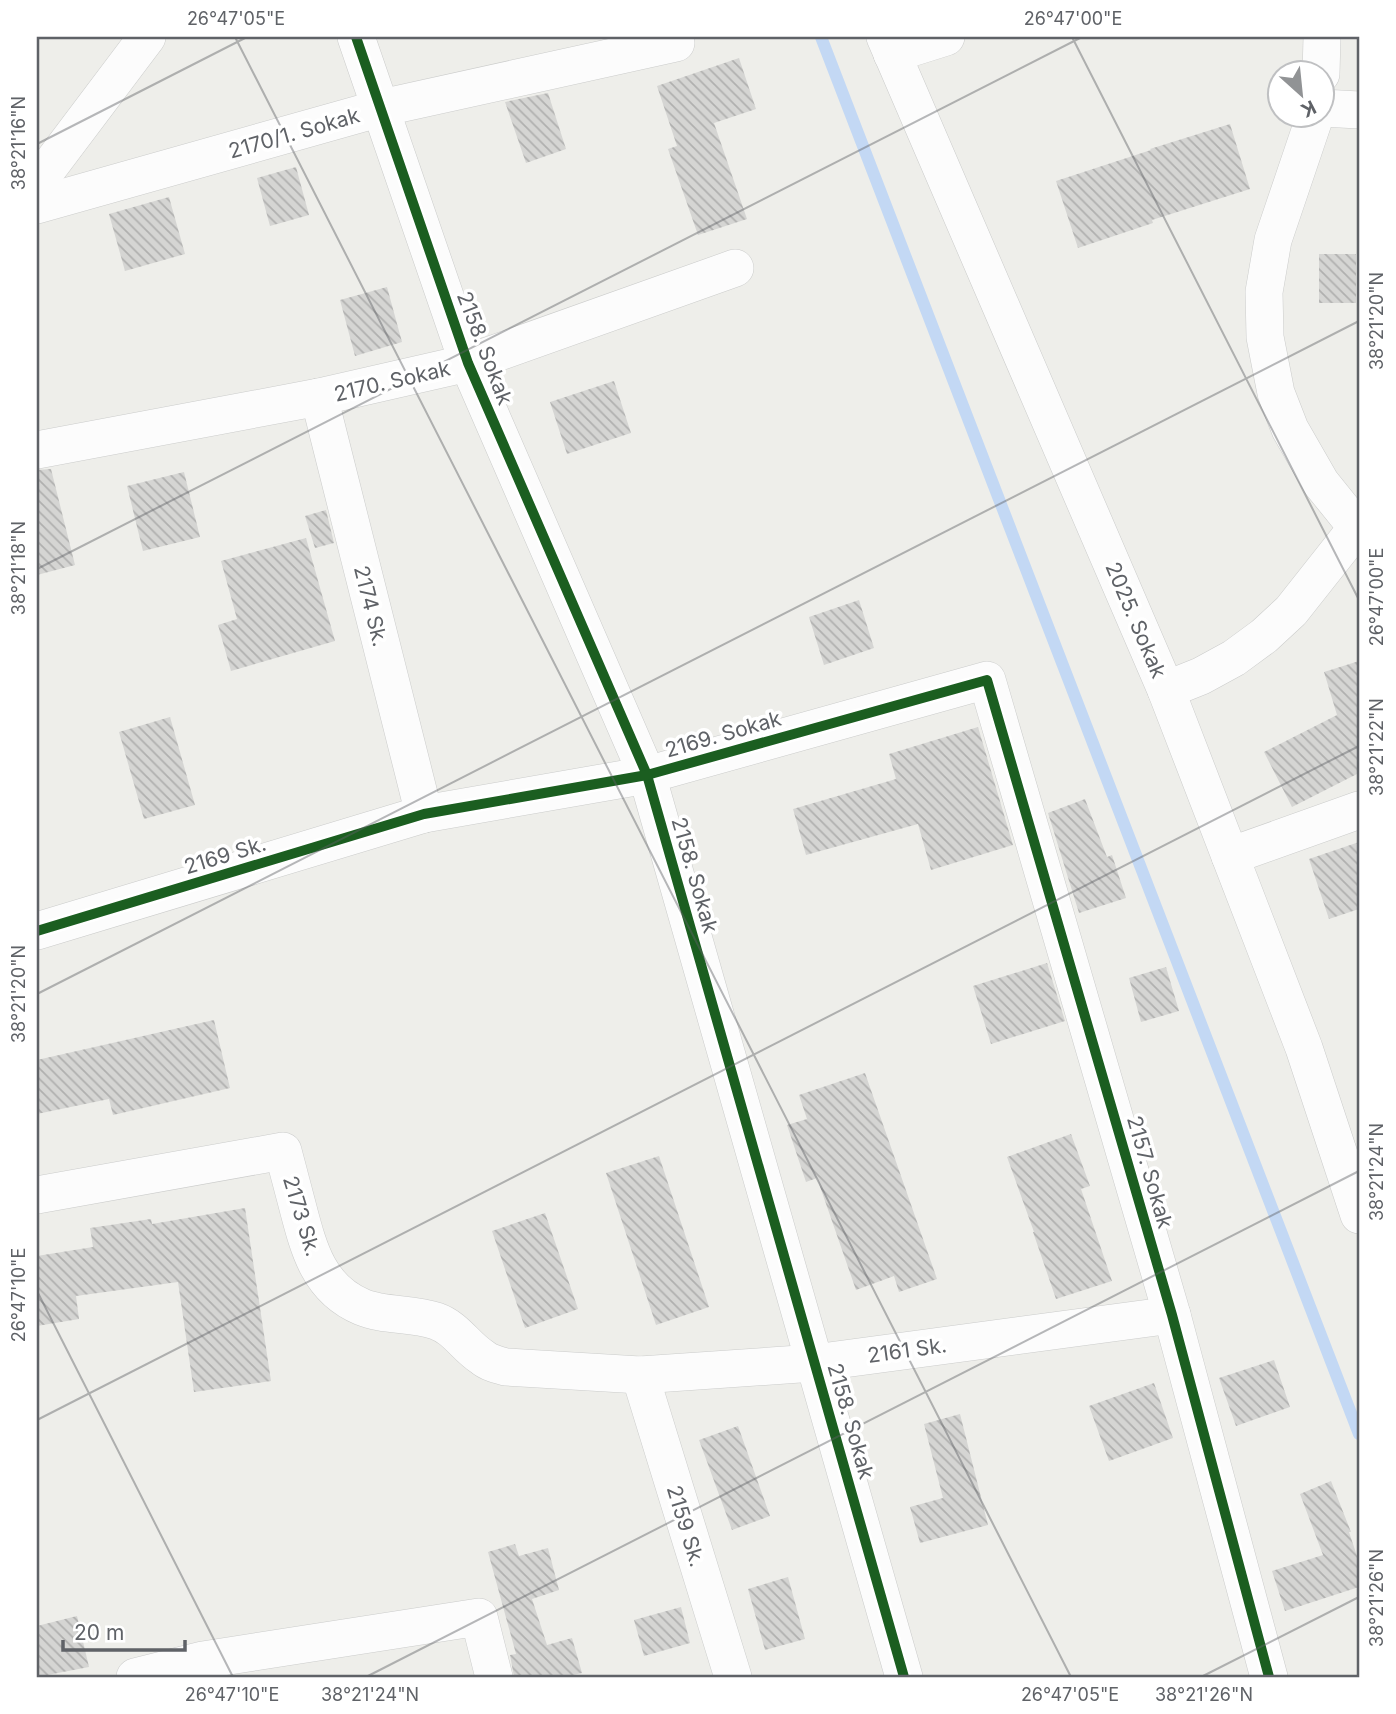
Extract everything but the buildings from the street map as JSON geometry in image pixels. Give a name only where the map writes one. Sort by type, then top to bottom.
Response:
[{"type":"street","points":[[37,183],[147,37]]},
{"type":"street","name":"2158. Sokak","points":[[356,37],[468,363],[647,775],[904,1677]]},
{"type":"street","points":[[889,46],[946,37]]},
{"type":"street","points":[[1321,60],[1322,37]]},
{"type":"street","name":"2170/1. Sokak","points":[[37,205],[381,108],[677,43]]},
{"type":"street","name":"2025. Sokak","points":[[889,46],[1167,690],[1304,1048],[1357,1202]]},
{"type":"street","points":[[1336,109],[1359,110]]},
{"type":"street","points":[[1167,690],[1234,658],[1264,636],[1291,611],[1358,527],[1321,483],[1290,429],[1276,393],[1265,337],[1264,292],[1273,240],[1310,130]]},
{"type":"street","name":"2170. Sokak","points":[[37,450],[319,397],[468,363],[735,268]]},
{"type":"street","name":"2174 Sk.","points":[[319,397],[424,814]]},
{"type":"street","name":"2169. Sokak","points":[[424,814],[647,775],[987,680]]},
{"type":"street","name":"2157. Sokak","points":[[987,680],[1172,1315],[1269,1677]]},
{"type":"street","points":[[1230,856],[1359,810]]},
{"type":"street","name":"2169 Sk.","points":[[37,932],[424,814]]},
{"type":"street","name":"2173 Sk.","points":[[37,1195],[282,1151],[307,1243],[326,1280],[348,1300],[365,1308],[438,1322],[454,1330],[481,1357],[506,1367]]},
{"type":"street","name":"2161 Sk.","points":[[506,1367],[640,1375],[814,1363],[1172,1315]]},
{"type":"street","name":"2159 Sk.","points":[[640,1375],[733,1677]]},
{"type":"street","points":[[135,1677],[205,1669],[479,1617],[494,1677]]},
{"type":"waterway","points":[[821,37],[1359,1434]]},
{"type":"cycle path","points":[[356,37],[468,363],[647,775],[904,1677]]},
{"type":"cycle path","points":[[37,931],[424,814],[647,775],[987,680],[1172,1315],[1269,1677]]}]
